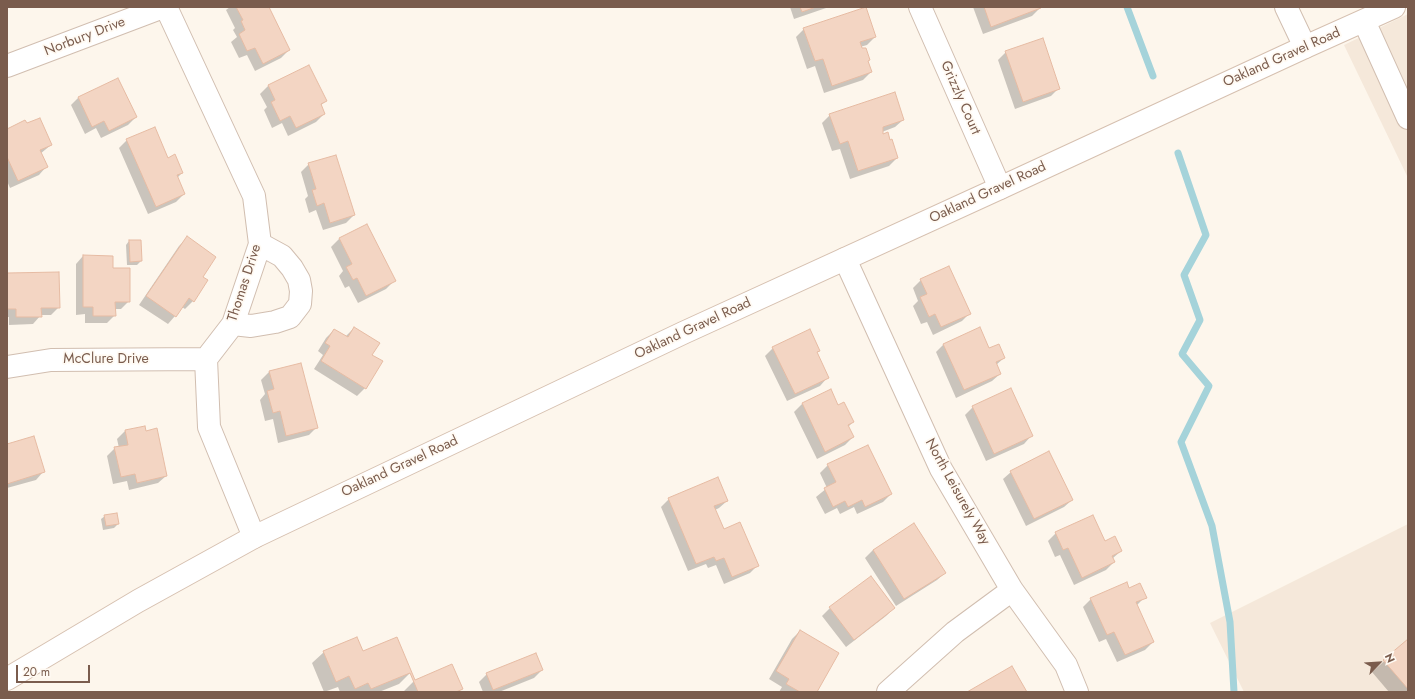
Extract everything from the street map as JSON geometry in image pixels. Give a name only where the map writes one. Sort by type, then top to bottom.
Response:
[{"type":"street","name":"Norbury Drive","points":[[7,66],[164,7]]},
{"type":"street","name":"Thomas Drive","points":[[164,7],[254,196],[260,244],[233,324],[206,359]]},
{"type":"street","name":"Grizzly Court","points":[[920,7],[1000,188]]},
{"type":"street","points":[[1286,7],[1305,47]]},
{"type":"street","name":"Oakland Gravel Road","points":[[7,679],[138,601],[254,537],[683,333],[1394,7]]},
{"type":"street","points":[[1364,21],[1408,118]]},
{"type":"street","points":[[233,324],[251,326],[275,322],[290,317],[300,304],[301,291],[299,280],[292,268],[282,256],[260,244]]},
{"type":"street","name":"North Leisurely Way","points":[[845,259],[941,469],[1012,590],[1066,665],[1077,692]]},
{"type":"street","points":[[206,359],[208,427],[254,537]]},
{"type":"street","name":"McClure Drive","points":[[7,368],[51,360],[206,359]]},
{"type":"street","points":[[888,692],[955,632],[1012,590]]},
{"type":"shaded area","points":[[1408,14],[1408,178],[1344,45]]},
{"type":"shaded area","points":[[1408,524],[1408,692],[1244,692],[1210,623]]},
{"type":"building","points":[[236,7],[269,7],[290,50],[263,64],[255,48],[247,51],[239,34],[245,30],[241,21],[243,20]]},
{"type":"building","points":[[800,7],[816,7],[802,12]]},
{"type":"building","points":[[866,7],[876,37],[860,42],[862,48],[866,48],[870,60],[868,61],[872,72],[832,86],[823,59],[815,61],[803,28]]},
{"type":"building","points":[[984,7],[1041,7],[1041,8],[991,27]]},
{"type":"building","points":[[1043,38],[1060,89],[1023,102],[1005,51]]},
{"type":"building","points":[[309,65],[327,101],[321,104],[325,114],[296,128],[290,116],[280,121],[271,102],[275,100],[268,85]]},
{"type":"building","points":[[118,78],[137,117],[109,131],[104,121],[92,127],[78,97]]},
{"type":"building","points":[[895,92],[904,120],[883,127],[883,134],[888,132],[890,140],[892,139],[898,158],[858,171],[848,141],[840,144],[829,114]]},
{"type":"building","points":[[40,118],[52,145],[40,150],[48,167],[18,181],[7,157],[7,129],[25,120],[27,123]]},
{"type":"building","points":[[155,127],[168,158],[175,154],[183,173],[177,175],[185,194],[156,207],[126,139]]},
{"type":"building","points":[[336,155],[355,215],[330,223],[324,203],[317,206],[312,190],[316,189],[308,163]]},
{"type":"building","points":[[367,224],[396,281],[366,296],[357,278],[353,280],[346,267],[352,264],[339,238]]},
{"type":"building","points":[[187,236],[216,257],[203,277],[208,280],[194,302],[189,298],[176,317],[146,296]]},
{"type":"building","points":[[129,240],[141,240],[142,261],[130,262]]},
{"type":"building","points":[[83,255],[113,256],[113,268],[130,268],[130,302],[115,302],[116,316],[93,316],[93,307],[83,307]]},
{"type":"building","points":[[949,266],[971,314],[941,327],[935,314],[929,317],[920,297],[927,294],[920,279]]},
{"type":"building","points":[[59,272],[60,308],[41,308],[42,317],[16,317],[16,309],[7,309],[7,273]]},
{"type":"building","points":[[354,327],[380,343],[372,355],[383,361],[366,389],[321,361],[330,346],[325,343],[334,329],[348,337]]},
{"type":"building","points":[[980,327],[989,348],[999,344],[1005,358],[996,362],[1001,374],[964,390],[943,344]]},
{"type":"building","points":[[810,329],[820,351],[817,352],[829,378],[795,394],[772,347]]},
{"type":"building","points":[[301,363],[318,428],[286,436],[280,411],[273,413],[267,391],[274,389],[269,371]]},
{"type":"building","points":[[1011,388],[1033,436],[994,454],[972,406]]},
{"type":"building","points":[[831,389],[838,405],[844,402],[854,422],[848,425],[854,437],[825,452],[802,403]]},
{"type":"building","points":[[145,426],[146,431],[157,428],[167,476],[137,483],[135,474],[121,477],[114,447],[128,445],[125,430]]},
{"type":"building","points":[[34,436],[45,472],[7,484],[7,444]]},
{"type":"building","points":[[868,445],[892,494],[865,507],[862,500],[848,507],[845,501],[833,507],[824,488],[836,482],[827,464]]},
{"type":"building","points":[[1049,451],[1073,500],[1034,519],[1010,471]]},
{"type":"building","points":[[718,477],[728,501],[714,506],[724,529],[740,522],[759,566],[732,577],[724,558],[716,561],[714,557],[696,564],[668,498]]},
{"type":"building","points":[[117,513],[119,524],[106,526],[104,515]]},
{"type":"building","points":[[1093,515],[1105,541],[1115,536],[1122,551],[1112,556],[1115,562],[1082,578],[1068,548],[1063,550],[1055,532]]},
{"type":"building","points":[[914,523],[946,573],[904,599],[873,550]]},
{"type":"building","points":[[871,576],[895,608],[854,640],[829,607]]},
{"type":"building","points":[[1127,582],[1129,588],[1140,583],[1147,598],[1136,602],[1154,642],[1125,655],[1114,632],[1107,635],[1090,598]]},
{"type":"building","points":[[800,630],[839,653],[817,692],[800,692],[786,684],[789,679],[776,671]]},
{"type":"building","points":[[357,637],[363,651],[397,637],[415,680],[452,664],[463,689],[456,692],[418,692],[410,673],[371,689],[368,683],[355,689],[349,676],[336,682],[323,651]]},
{"type":"building","points":[[1408,639],[1408,689],[1383,660]]},
{"type":"building","points":[[536,653],[543,670],[493,690],[486,673]]},
{"type":"building","points":[[1012,666],[1027,692],[967,692]]},
{"type":"waterway","points":[[1127,7],[1153,76]]},
{"type":"waterway","points":[[1178,153],[1206,235],[1184,275],[1200,320],[1182,354],[1209,386],[1181,442],[1212,526],[1230,622],[1234,692]]}]
